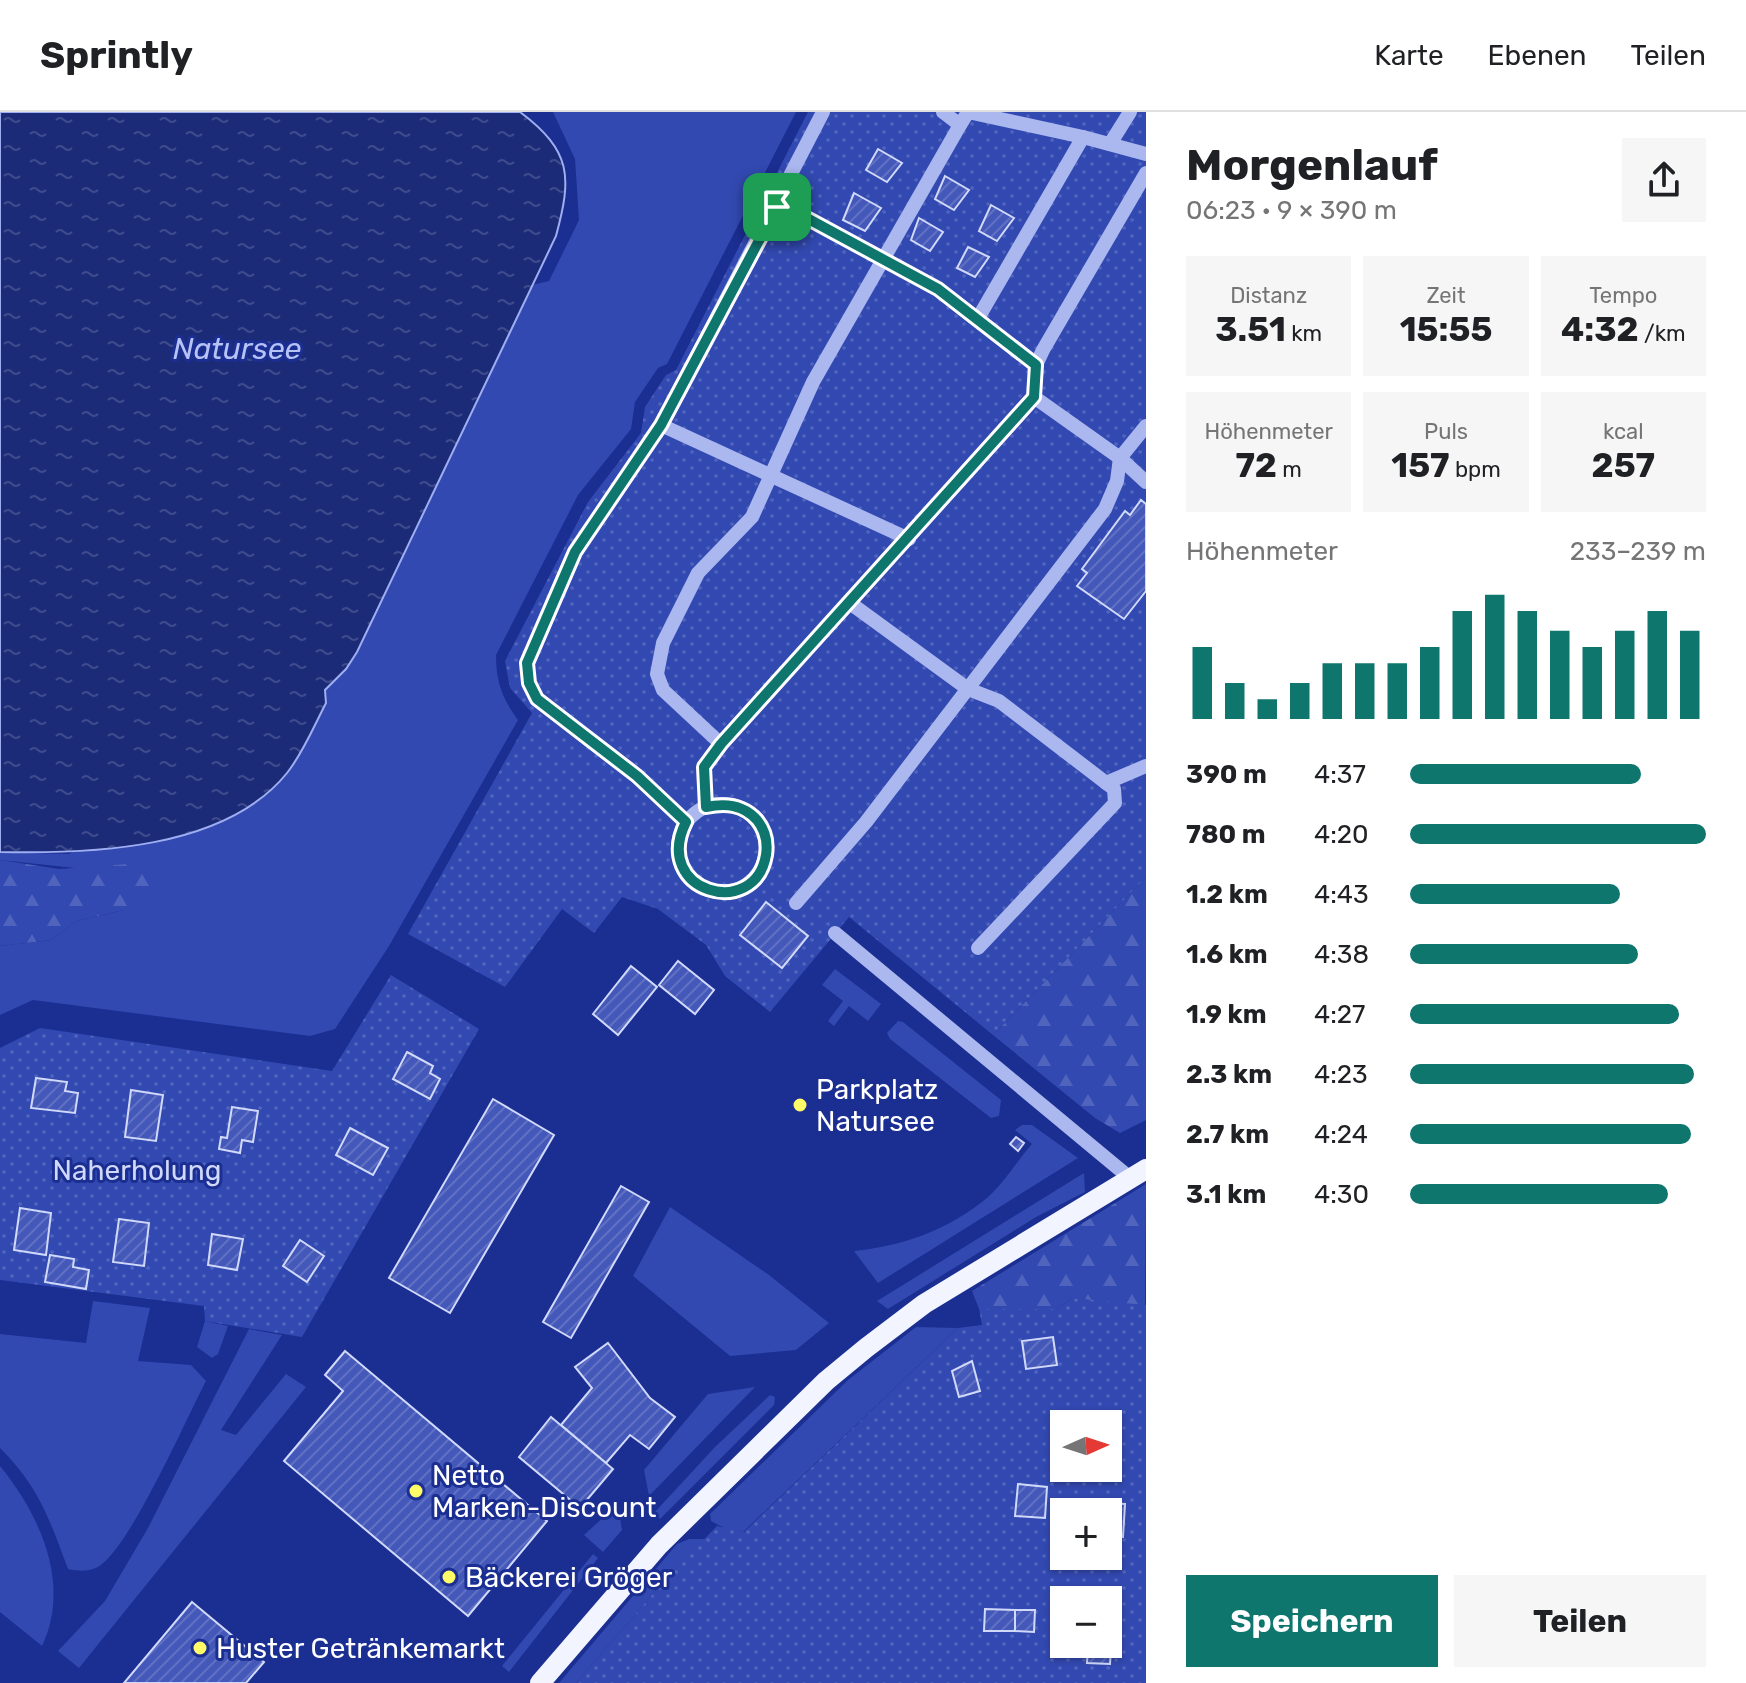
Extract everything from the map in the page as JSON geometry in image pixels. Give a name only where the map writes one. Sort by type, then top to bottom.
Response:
[{"type":"main road","points":[[540,1683],[659,1545],[826,1381],[924,1304],[1138,1174]]},
{"type":"lane","points":[[686,822],[637,776],[537,699],[529,683],[527,663],[575,552],[661,425],[779,203],[823,112]]},
{"type":"lane","points":[[943,112],[1083,137],[1146,154]]},
{"type":"lane","points":[[1110,144],[1130,112]]},
{"type":"lane","points":[[721,744],[663,690],[657,674],[663,643],[698,573],[752,517],[774,475],[813,382],[965,116]]},
{"type":"lane","points":[[977,320],[1083,137]]},
{"type":"lane","points":[[706,807],[704,767],[721,744],[1034,397],[1036,365],[1146,173]]},
{"type":"lane","points":[[779,203],[938,289],[1036,365]]},
{"type":"lane","points":[[1034,397],[1120,458],[1146,482]]},
{"type":"lane","points":[[661,425],[909,539]]},
{"type":"lane","points":[[796,903],[866,822],[1105,509],[1117,481],[1120,458],[1146,426]]},
{"type":"lane","points":[[850,603],[968,689],[999,701],[1114,789],[1115,803],[978,948]]},
{"type":"lane","points":[[1106,783],[1146,766]]},
{"type":"lane","points":[[734,805],[758,821],[767,849],[764,863],[750,884],[727,893],[702,888],[692,880],[684,871],[678,846],[686,822],[706,807],[734,805]]},
{"type":"lane","points":[[835,933],[1138,1174]]},
{"type":"green space","points":[[553,112],[796,112],[667,364],[658,368],[635,402],[631,429],[578,495],[496,655],[501,689],[518,720],[389,946],[335,1029],[310,1036],[33,1000],[0,1015],[0,946],[51,940],[76,921],[124,910],[84,869],[0,860],[0,852],[69,854],[325,690],[346,669],[357,652],[532,285],[549,281],[579,220],[575,159]]},
{"type":"green space","points":[[808,112],[1146,112],[1146,877],[993,1035],[849,917],[770,1012],[725,976],[706,945],[658,909],[622,897],[594,933],[562,909],[505,987],[408,934],[532,713],[510,688],[505,661],[588,502],[641,433],[645,407],[666,375],[676,370]]},
{"type":"green space","points":[[0,860],[59,869],[129,864],[154,870],[157,883],[150,893],[124,910],[76,921],[51,940],[0,946]]},
{"type":"green space","points":[[1146,877],[1146,1120],[1120,1133],[1095,1118],[993,1035]]},
{"type":"green space","points":[[835,969],[881,1004],[868,1021],[849,1006],[834,1026],[828,1021],[843,1001],[822,985]]},
{"type":"green space","name":"Naherholung","points":[[391,975],[479,1029],[302,1337],[205,1321],[204,1306],[0,1280],[0,1048],[40,1028],[332,1071]]},
{"type":"green space","points":[[898,1021],[1001,1100],[999,1116],[991,1118],[890,1039],[887,1033]]},
{"type":"green space","points":[[1022,1125],[1032,1125],[1078,1158],[878,1283],[854,1251],[924,1235],[957,1219],[987,1198],[1032,1144],[1015,1130]]},
{"type":"green space","points":[[1084,1173],[1085,1192],[1036,1217],[888,1309],[877,1301]]},
{"type":"green space","points":[[1146,1184],[1145,1307],[1072,1298],[1056,1309],[979,1309],[972,1291]]},
{"type":"green space","points":[[670,1207],[769,1275],[829,1323],[796,1350],[730,1356],[633,1276]]},
{"type":"green space","points":[[1072,1298],[1146,1305],[1146,1683],[576,1683],[664,1581],[717,1526],[744,1532],[958,1328],[982,1325],[979,1309],[1056,1309]]},
{"type":"green space","points":[[93,1301],[150,1308],[138,1361],[191,1365],[206,1381],[126,1535],[98,1567],[79,1571],[68,1569],[34,1490],[0,1448],[0,1334],[86,1343]]},
{"type":"green space","points":[[205,1321],[228,1326],[218,1354],[212,1358],[197,1347]]},
{"type":"green space","points":[[916,1327],[958,1328],[743,1532],[726,1529],[711,1521],[710,1514],[848,1380]]},
{"type":"green space","points":[[249,1329],[282,1335],[221,1430],[236,1435],[286,1374],[306,1387],[79,1668],[58,1651],[105,1601],[148,1528]]},
{"type":"green space","points":[[755,1387],[649,1496],[644,1470],[708,1394]]},
{"type":"green space","points":[[770,1395],[775,1397],[774,1405],[660,1519],[654,1513],[715,1447]]},
{"type":"green space","points":[[0,1466],[28,1507],[47,1552],[53,1599],[50,1623],[42,1646],[0,1612]]},
{"type":"green space","points":[[618,1504],[622,1530],[603,1552],[584,1535]]},
{"type":"green space","points":[[689,1539],[707,1539],[664,1581],[576,1683],[559,1683],[677,1544]]},
{"type":"green space","points":[[593,1554],[598,1558],[509,1672],[502,1666]]},
{"type":"water","name":"Natursee","points":[[0,112],[520,112],[550,140],[564,166],[564,197],[556,236],[357,652],[346,669],[325,690],[326,703],[298,757],[261,799],[229,818],[154,842],[74,851],[0,852]]},
{"type":"building","points":[[878,149],[902,163],[887,182],[866,170]]},
{"type":"building","points":[[945,176],[969,190],[954,210],[935,199]]},
{"type":"building","points":[[854,193],[881,208],[865,231],[843,220]]},
{"type":"building","points":[[991,205],[1014,218],[997,241],[979,231]]},
{"type":"building","points":[[919,218],[943,232],[930,251],[911,240]]},
{"type":"building","points":[[968,247],[989,257],[975,277],[957,268]]},
{"type":"building","points":[[1141,500],[1146,504],[1146,591],[1124,619],[1077,586],[1087,573],[1082,569],[1125,511],[1130,515]]},
{"type":"building","points":[[766,902],[808,936],[782,968],[740,935]]},
{"type":"building","points":[[678,961],[714,990],[695,1014],[659,985]]},
{"type":"building","points":[[631,966],[657,987],[618,1035],[593,1014]]},
{"type":"building","points":[[407,1052],[433,1066],[430,1073],[440,1079],[430,1099],[393,1079]]},
{"type":"building","points":[[36,1078],[67,1082],[65,1091],[78,1093],[75,1113],[31,1108]]},
{"type":"building","points":[[131,1090],[163,1095],[156,1141],[125,1137]]},
{"type":"building","points":[[493,1099],[554,1135],[450,1313],[389,1278]]},
{"type":"building","points":[[232,1107],[258,1111],[253,1142],[242,1140],[240,1153],[219,1149],[221,1137],[227,1138]]},
{"type":"building","points":[[350,1128],[388,1148],[373,1175],[336,1155]]},
{"type":"building","points":[[1016,1137],[1024,1143],[1018,1151],[1010,1144]]},
{"type":"building","points":[[621,1186],[649,1202],[571,1338],[543,1322]]},
{"type":"building","points":[[20,1208],[51,1213],[46,1255],[14,1250]]},
{"type":"building","points":[[119,1219],[149,1223],[144,1266],[113,1262]]},
{"type":"building","points":[[212,1234],[243,1239],[237,1270],[208,1265]]},
{"type":"building","points":[[300,1240],[324,1256],[307,1282],[283,1266]]},
{"type":"building","points":[[50,1255],[74,1259],[73,1267],[89,1270],[86,1289],[45,1282]]},
{"type":"building","points":[[1053,1337],[1057,1365],[1026,1369],[1022,1341]]},
{"type":"building","points":[[608,1343],[650,1398],[675,1417],[649,1449],[630,1435],[606,1463],[561,1425],[592,1388],[575,1367]]},
{"type":"building","name":"Netto Marken-Discount","points":[[345,1351],[547,1521],[468,1616],[284,1461],[343,1391],[325,1375]]},
{"type":"building","points":[[972,1361],[980,1391],[959,1397],[952,1371]]},
{"type":"building","points":[[551,1417],[613,1469],[580,1508],[519,1457]]},
{"type":"building","points":[[1018,1484],[1047,1487],[1045,1518],[1015,1516]]},
{"type":"building","points":[[1122,1504],[1125,1504],[1122,1537]]},
{"type":"building","name":"Huster Getränkemarkt","points":[[192,1602],[264,1662],[246,1683],[124,1683]]},
{"type":"building","points":[[985,1609],[1015,1610],[1015,1631],[984,1631]]},
{"type":"building","points":[[1015,1610],[1035,1610],[1034,1632],[1015,1631]]},
{"type":"building","points":[[1087,1658],[1110,1658],[1110,1664],[1087,1663]]},
{"type":"place","name":"Parkplatz Natursee","points":[[800,1105]]},
{"type":"place","name":"Netto Marken-Discount","points":[[416,1491]]},
{"type":"place","name":"Bäckerei Gröger","points":[[449,1577]]},
{"type":"place","name":"Huster Getränkemarkt","points":[[200,1648]]},
{"type":"route","points":[[779,203],[938,289],[1036,365],[1034,397],[721,744],[704,767],[706,807],[734,805],[748,811],[765,834],[767,849],[759,874],[750,884],[727,893],[714,892],[692,880],[679,859],[678,846],[686,822],[637,776],[537,699],[529,683],[527,663],[575,552],[661,425],[777,207],[779,203]]}]
